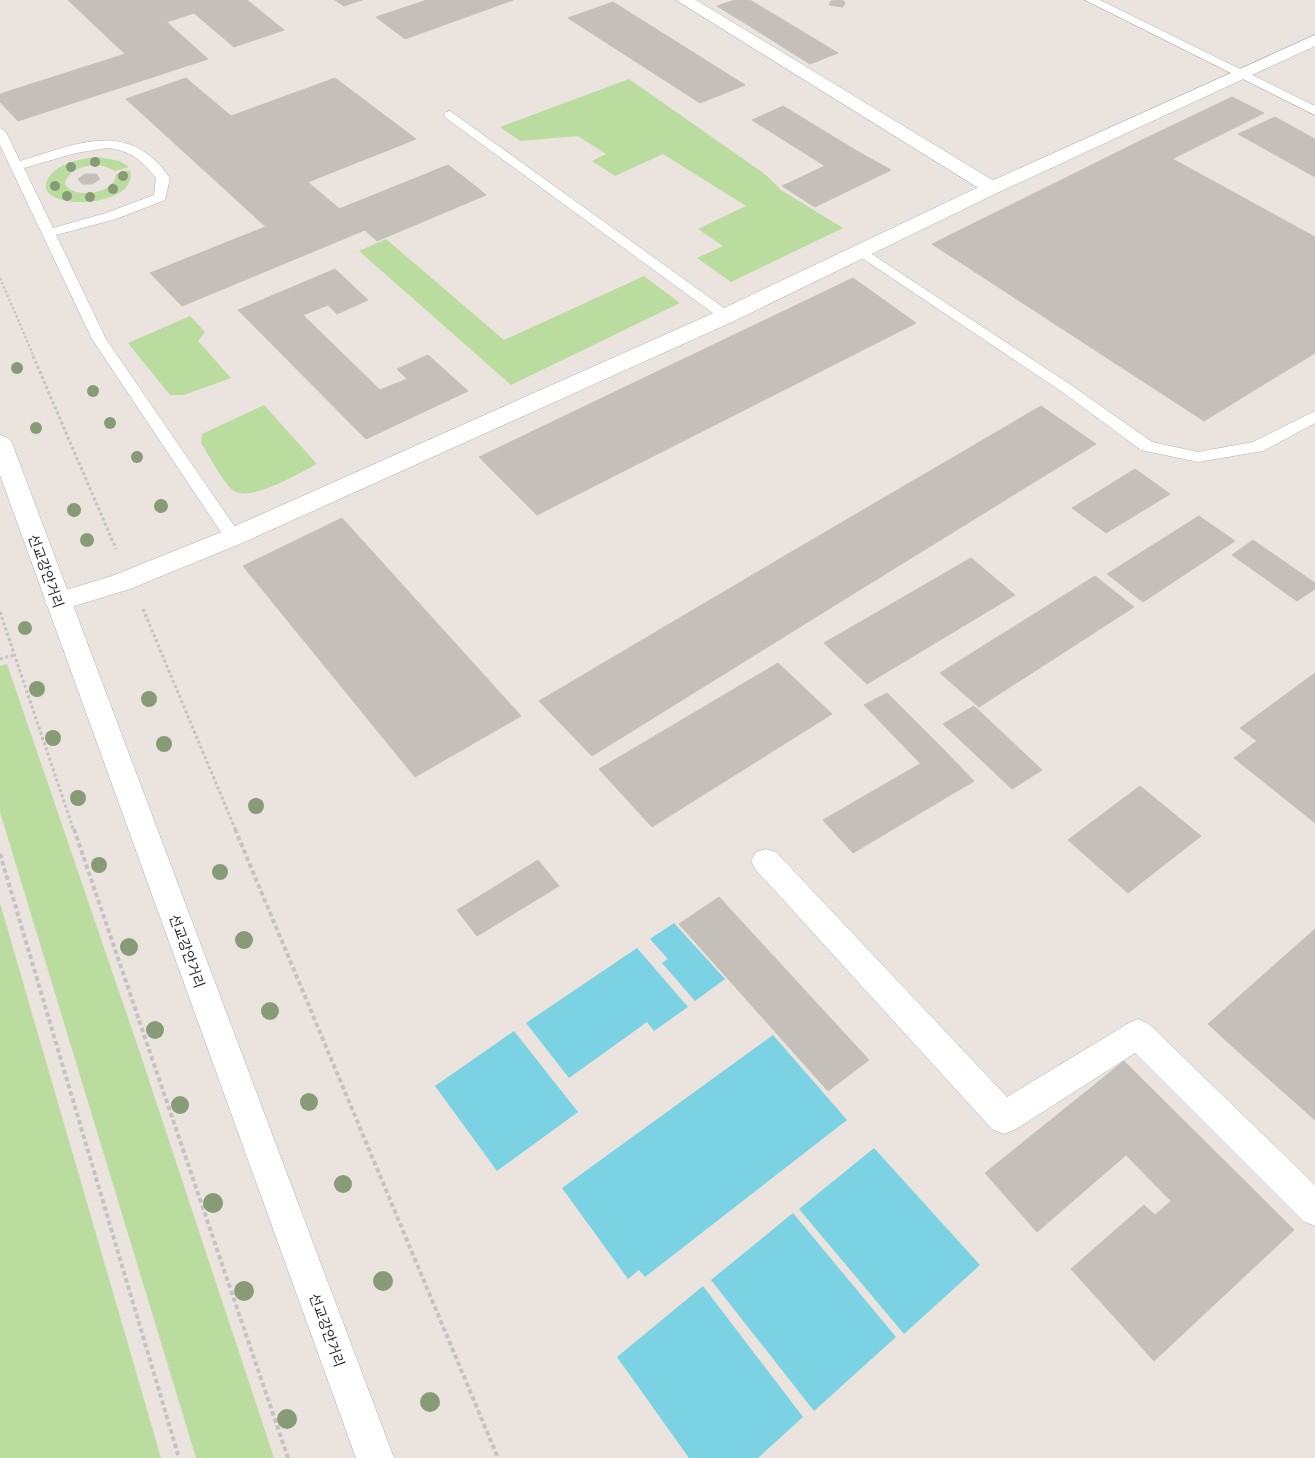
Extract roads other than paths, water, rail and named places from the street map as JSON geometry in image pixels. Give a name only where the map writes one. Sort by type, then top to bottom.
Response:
[{"type":"street","points":[[684,0],[992,188]]},
{"type":"street","points":[[58,602],[130,580],[233,537],[726,316],[992,188],[1315,40]]},
{"type":"street","name":"선교강안거리","points":[[0,443],[375,1458]]},
{"type":"street","points":[[766,861],[1004,1118],[1138,1034],[1315,1209]]},
{"type":"lane","points":[[1091,0],[1315,111]]},
{"type":"lane","points":[[450,115],[726,316]]},
{"type":"lane","points":[[0,132],[99,339],[233,537]]},
{"type":"lane","points":[[17,166],[95,144],[132,149],[147,160],[164,178],[160,197],[111,216],[49,233]]},
{"type":"lane","points":[[861,251],[1066,388],[1147,446],[1198,457],[1257,446],[1315,416]]},
{"type":"water","points":[[674,923],[725,979],[695,1001],[662,963],[668,959],[650,939]]},
{"type":"water","points":[[637,948],[688,1007],[654,1031],[647,1022],[569,1078],[526,1023]]},
{"type":"water","points":[[514,1031],[578,1112],[497,1171],[435,1086]]},
{"type":"water","points":[[773,1035],[847,1120],[645,1277],[639,1270],[628,1279],[562,1188]]},
{"type":"water","points":[[874,1148],[980,1265],[904,1334],[799,1209]]},
{"type":"water","points":[[793,1213],[896,1337],[814,1411],[711,1280]]},
{"type":"water","points":[[703,1286],[803,1417],[758,1458],[689,1458],[617,1357]]}]
